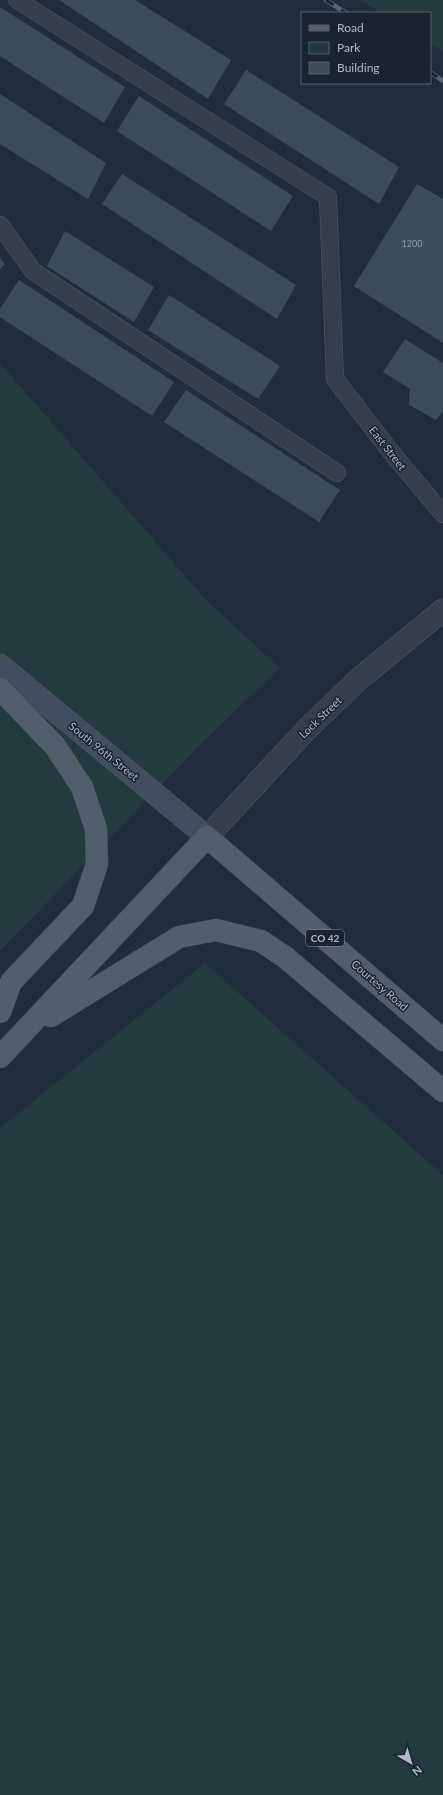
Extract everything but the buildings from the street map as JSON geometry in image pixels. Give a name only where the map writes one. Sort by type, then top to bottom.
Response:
[{"type":"main road","name":"South 96th Street","points":[[0,665],[207,837]]},
{"type":"main road","points":[[0,689],[55,746],[82,787],[96,829],[97,864],[83,906],[11,982],[0,1012]]},
{"type":"main road","points":[[0,1057],[26,1032],[207,837]]},
{"type":"main road","name":"Courtesy Road","points":[[207,837],[443,1040]]},
{"type":"main road","points":[[26,1032],[179,937],[216,930],[261,941],[285,957],[443,1091]]},
{"type":"street","name":"Lock Street","points":[[207,837],[318,719],[370,669],[443,610]]},
{"type":"lane","name":"East Street","points":[[17,0],[328,197],[335,379],[391,452],[443,514]]},
{"type":"lane","points":[[0,225],[33,271],[337,473]]},
{"type":"green space","points":[[360,0],[443,0],[443,52],[431,44],[431,12],[379,12]]},
{"type":"green space","points":[[0,363],[207,601],[280,668],[205,740],[0,951]]},
{"type":"green space","points":[[205,963],[443,1175],[443,1795],[0,1795],[0,1128]]},
{"type":"railway","points":[[326,0],[344,12]]},
{"type":"railway","points":[[431,73],[443,81]]}]
